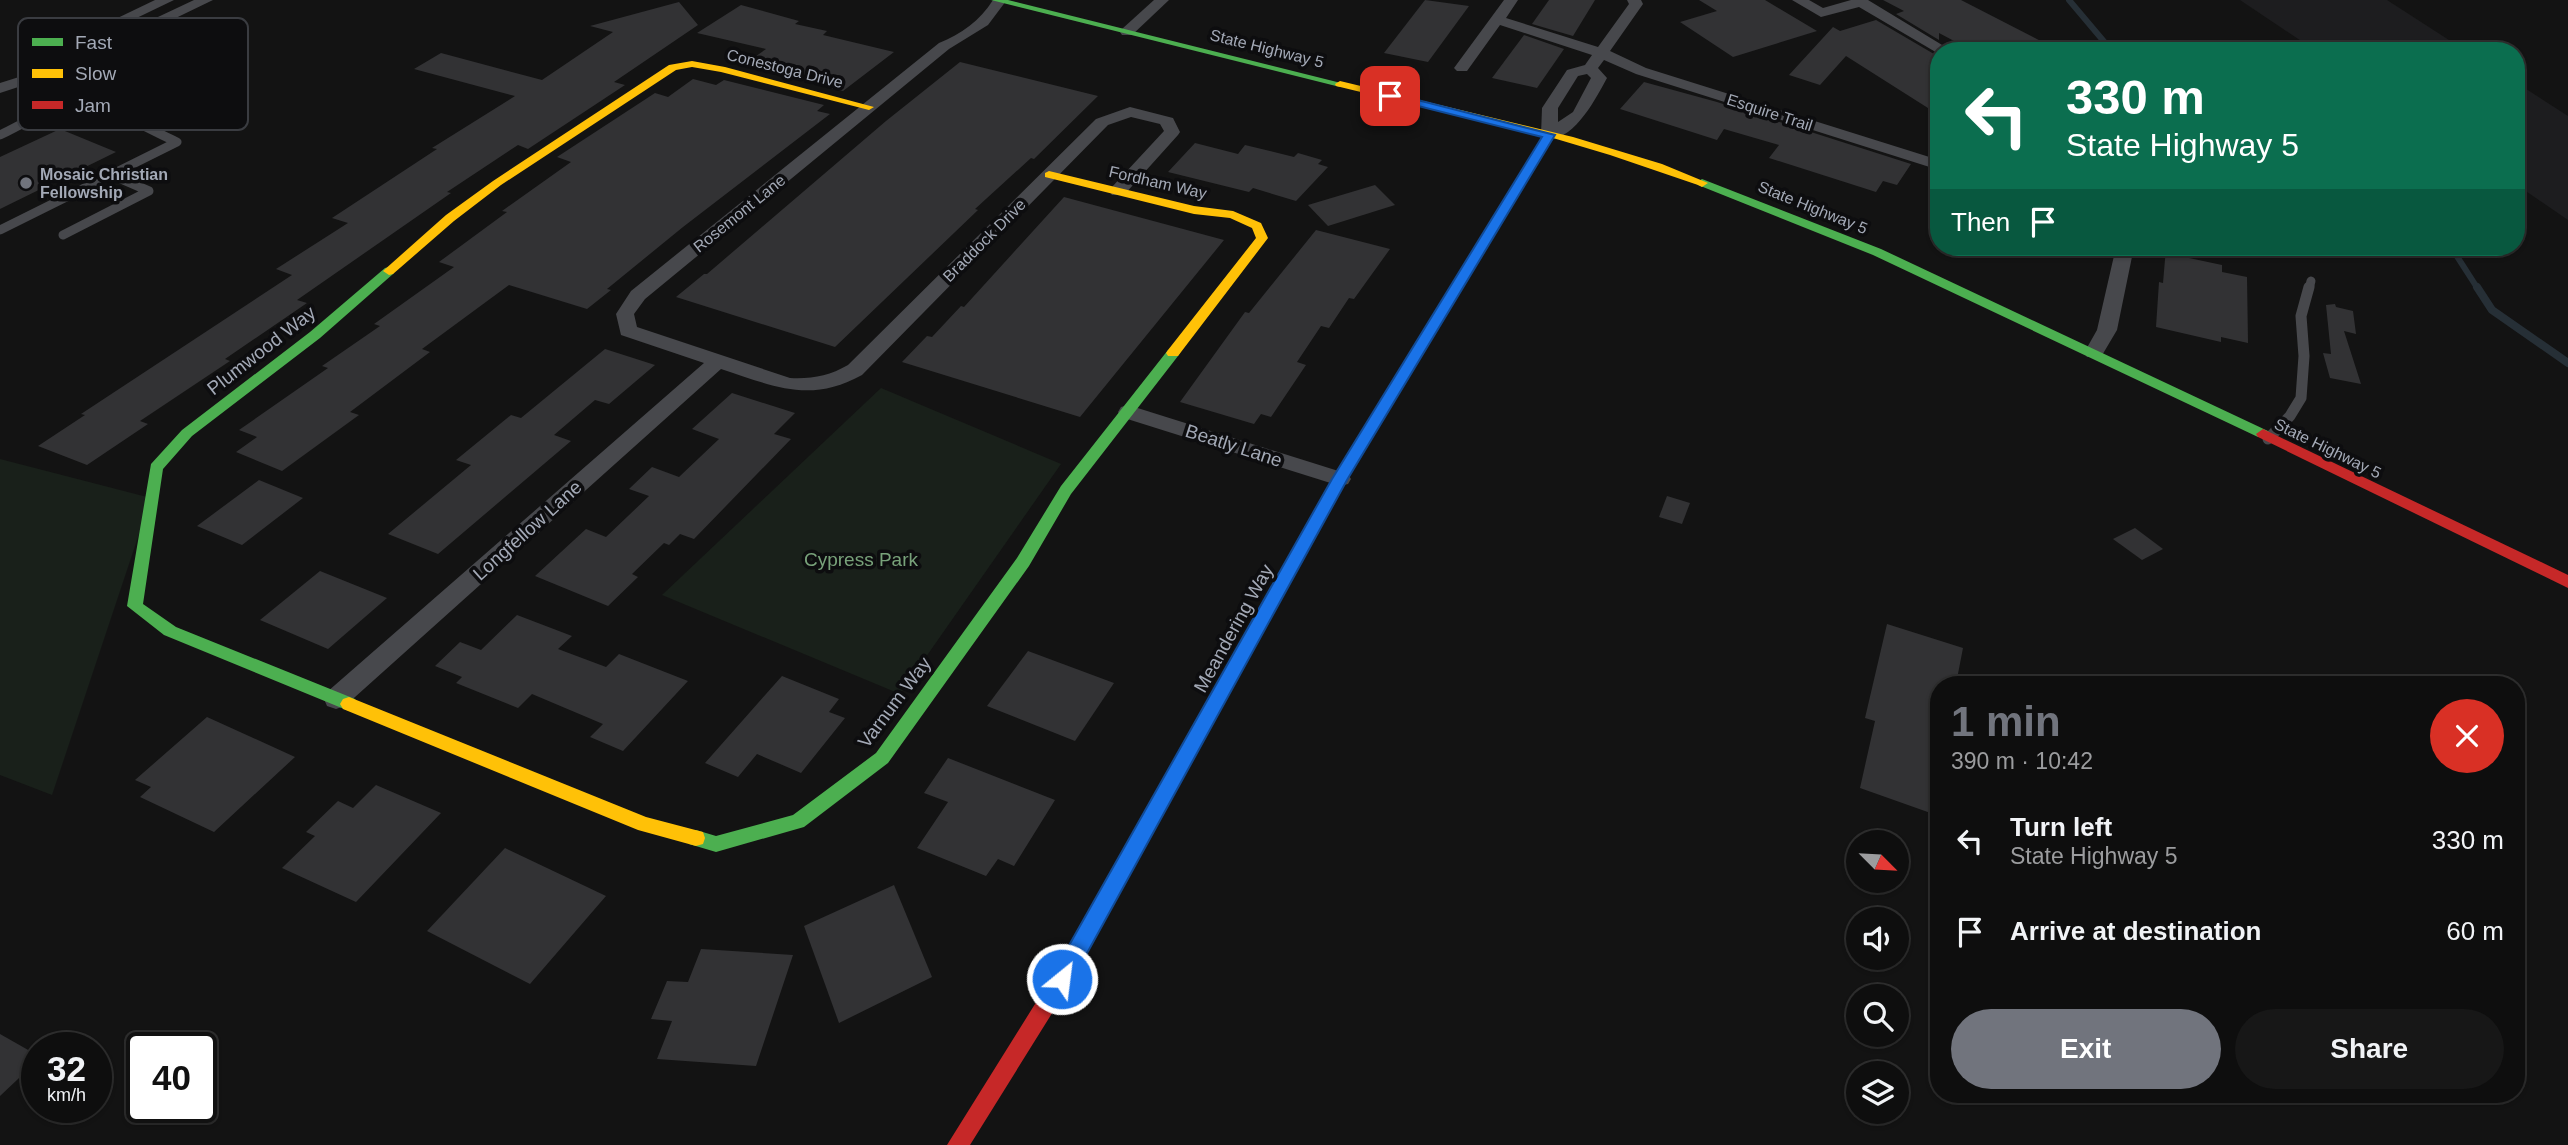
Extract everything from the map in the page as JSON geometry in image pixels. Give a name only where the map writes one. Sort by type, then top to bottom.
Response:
[{"type":"street","points":[[130,18],[167,0]]},
{"type":"street","points":[[167,18],[206,0]]},
{"type":"street","name":"State Highway 5","points":[[998,0],[1549,135],[1673,171],[1773,208],[1877,252],[2094,353],[2568,582]]},
{"type":"street","name":"Rosemont Lane","points":[[944,46],[943,34],[968,13],[998,0]]},
{"type":"street","name":"Rosemont Lane","points":[[718,361],[628,331],[625,314],[638,295],[944,46],[960,40],[994,13],[998,0]]},
{"type":"street","points":[[1127,32],[1162,0]]},
{"type":"street","points":[[1462,68],[1511,0]]},
{"type":"street","points":[[1549,135],[1550,108],[1572,73],[1590,68],[1636,4],[1634,0]]},
{"type":"street","points":[[1799,0],[1821,13],[1859,1],[1930,42]]},
{"type":"street","points":[[1498,20],[1602,53]]},
{"type":"street","name":"Esquire Trail","points":[[1602,53],[1641,71],[1930,162]]},
{"type":"street","name":"Conestoga Drive","points":[[692,64],[869,107]]},
{"type":"street","name":"Plumwood Way","points":[[336,699],[170,631],[135,606],[156,468],[187,433],[315,335],[450,218],[629,94],[673,67],[692,64]]},
{"type":"street","points":[[0,74],[18,68]]},
{"type":"street","points":[[1549,135],[1579,115],[1599,78],[1590,68]]},
{"type":"street","points":[[0,88],[18,82]]},
{"type":"street","name":"Braddock Drive","points":[[718,361],[788,384],[814,386],[837,381],[855,370],[1102,122],[1130,112],[1167,121],[1172,132],[1118,191]]},
{"type":"street","name":"Meandering Way","points":[[958,1145],[1062,979],[1340,479],[1549,135]]},
{"type":"street","name":"Fordham Way","points":[[1049,175],[1194,210],[1233,215],[1257,226]]},
{"type":"street","name":"Varnum Way","points":[[336,699],[643,824],[704,841],[716,844],[798,821],[881,758],[1023,562],[1066,490],[1262,238],[1257,226]]},
{"type":"street","points":[[2094,353],[2107,330],[2123,256]]},
{"type":"street","name":"Longfellow Lane","points":[[336,699],[718,361]]},
{"type":"street","name":"Beatly Lane","points":[[1128,412],[1340,479]]},
{"type":"lane","points":[[0,135],[18,127]]},
{"type":"lane","points":[[0,230],[177,142],[149,130]]},
{"type":"lane","points":[[63,235],[149,191],[112,174]]},
{"type":"lane","points":[[2268,439],[2290,416],[2301,398],[2304,356],[2301,316],[2311,281]]},
{"type":"shaded area","points":[[2240,0],[2387,0],[2452,42],[2303,42]]},
{"type":"shaded area","points":[[2525,88],[2568,116],[2568,220],[2525,190]]},
{"type":"green space","name":"Cypress Park","points":[[881,388],[1061,464],[900,694],[662,595]]},
{"type":"green space","points":[[0,459],[151,498],[52,795],[0,775]]},
{"type":"building","points":[[1425,0],[1469,6],[1428,62],[1384,53]]},
{"type":"building","points":[[1549,0],[1595,0],[1573,36],[1532,24]]},
{"type":"building","points":[[1699,0],[1765,0],[1817,31],[1733,57],[1680,22],[1717,11]]},
{"type":"building","points":[[1883,0],[1961,0],[2043,42],[1956,42],[1939,33],[1939,40],[1896,14],[1904,11]]},
{"type":"building","points":[[679,2],[698,25],[614,82],[625,85],[528,149],[518,145],[447,192],[451,193],[297,300],[307,303],[225,359],[230,361],[140,421],[148,424],[87,465],[38,446],[85,415],[81,414],[292,275],[276,269],[348,223],[332,218],[437,149],[432,148],[515,96],[414,69],[441,53],[542,80],[613,32],[590,26]]},
{"type":"building","points":[[741,5],[799,21],[795,24],[827,31],[823,35],[894,52],[843,91],[742,66],[766,49],[697,33]]},
{"type":"building","points":[[1876,20],[1930,52],[1930,109],[1846,56],[1820,85],[1789,75],[1833,27],[1840,31]]},
{"type":"building","points":[[1524,35],[1564,49],[1537,88],[1492,78]]},
{"type":"building","points":[[960,62],[1098,96],[1034,159],[1031,158],[975,209],[978,210],[835,347],[676,297],[707,274],[886,121]]},
{"type":"building","points":[[693,79],[716,85],[724,80],[824,105],[817,111],[830,114],[683,227],[607,289],[611,290],[587,309],[509,285],[422,349],[430,352],[350,412],[359,415],[282,471],[236,452],[257,437],[239,430],[328,368],[322,366],[380,326],[374,324],[454,267],[439,262],[507,212],[502,211],[571,162],[557,157],[655,93],[668,97]]},
{"type":"building","points":[[1644,82],[1717,102],[1911,164],[1897,185],[1883,181],[1876,192],[1769,158],[1779,145],[1724,129],[1717,140],[1620,109]]},
{"type":"building","name":"Mosaic Christian Fellowship","points":[[58,130],[116,152],[0,209],[0,157]]},
{"type":"building","points":[[1195,143],[1238,154],[1245,145],[1294,157],[1298,153],[1322,160],[1318,164],[1328,167],[1296,201],[1253,188],[1249,192],[1168,172]]},
{"type":"building","points":[[1375,185],[1395,205],[1328,226],[1308,205]]},
{"type":"building","points":[[1064,197],[1224,240],[1080,417],[902,362],[927,336],[932,337],[961,306],[964,307]]},
{"type":"building","points":[[1316,230],[1390,249],[1354,299],[1349,298],[1329,328],[1321,326],[1297,362],[1306,365],[1271,417],[1261,414],[1254,424],[1180,402],[1245,312],[1249,313]]},
{"type":"building","points":[[2165,256],[2189,256],[2222,265],[2222,272],[2247,277],[2248,343],[2221,337],[2221,342],[2156,327],[2159,282],[2163,283]]},
{"type":"building","points":[[2335,304],[2336,307],[2353,311],[2356,334],[2344,331],[2361,384],[2330,378],[2323,353],[2331,354],[2326,305]]},
{"type":"building","points":[[605,349],[655,365],[609,404],[595,400],[554,435],[571,441],[438,554],[388,534],[471,465],[456,460],[511,415],[521,418]]},
{"type":"building","points":[[732,393],[795,413],[774,434],[791,439],[694,539],[680,534],[669,545],[664,543],[632,574],[638,577],[608,606],[535,576],[586,529],[606,537],[649,496],[629,489],[652,467],[679,477],[719,439],[692,429]]},
{"type":"building","points":[[259,480],[303,498],[242,545],[197,526]]},
{"type":"building","points":[[1667,496],[1690,503],[1682,524],[1659,517]]},
{"type":"building","points":[[2135,528],[2163,549],[2142,560],[2113,539]]},
{"type":"building","points":[[320,571],[387,598],[328,649],[260,620]]},
{"type":"building","points":[[517,615],[572,636],[558,649],[606,667],[619,654],[688,681],[623,751],[590,737],[603,724],[532,694],[518,708],[456,683],[462,677],[435,666],[460,642],[481,650]]},
{"type":"building","points":[[1887,624],[1963,648],[1958,676],[1930,676],[1930,813],[1860,788],[1875,721],[1865,718]]},
{"type":"building","points":[[1028,651],[1114,683],[1075,741],[987,706]]},
{"type":"building","points":[[782,676],[839,699],[829,712],[845,718],[801,773],[757,754],[738,777],[705,763]]},
{"type":"building","points":[[207,717],[295,757],[214,832],[140,797],[151,787],[135,780]]},
{"type":"building","points":[[948,758],[1055,800],[1014,866],[998,859],[986,876],[917,848],[948,802],[924,793]]},
{"type":"building","points":[[376,785],[441,813],[356,902],[282,868],[315,836],[306,832],[338,801],[353,808]]},
{"type":"building","points":[[505,848],[606,896],[530,984],[427,931]]},
{"type":"building","points":[[894,885],[932,977],[839,1023],[804,926]]},
{"type":"building","points":[[701,949],[793,955],[756,1066],[657,1059],[672,1021],[651,1019],[667,981],[688,982]]},
{"type":"building","points":[[0,1034],[21,1046],[21,1076],[0,1096]]},
{"type":"waterway","points":[[2069,0],[2104,42]]},
{"type":"waterway","points":[[2457,256],[2478,289]]},
{"type":"waterway","points":[[2477,287],[2492,310],[2568,363]]},
{"type":"traffic: fast","points":[[996,0],[1340,84]]},
{"type":"traffic: fast","points":[[1702,183],[1877,252],[2263,434]]},
{"type":"traffic: fast","points":[[1183,762],[1340,479],[1484,242]]},
{"type":"traffic: fast","points":[[349,704],[170,631],[135,606],[156,468],[187,433],[315,335],[389,271]]},
{"type":"traffic: fast","points":[[696,838],[716,844],[798,821],[882,758],[1023,562],[1066,490],[1173,353]]},
{"type":"traffic: slow","points":[[389,271],[450,218],[497,183],[673,67],[692,64],[721,69],[869,107]]},
{"type":"traffic: slow","points":[[1340,84],[1569,139],[1702,183]]},
{"type":"traffic: slow","points":[[1484,242],[1549,135]]},
{"type":"traffic: slow","points":[[1049,175],[1194,210],[1233,215],[1257,226],[1262,238],[1173,353]]},
{"type":"traffic: slow","points":[[349,704],[644,824],[696,838]]},
{"type":"traffic: jam","points":[[2263,434],[2568,582]]},
{"type":"traffic: jam","points":[[958,1145],[1062,979],[1183,762]]},
{"type":"place","name":"Mosaic Christian Fellowship","points":[[26,183]]},
{"type":"route","points":[[1062,979],[1340,479],[1549,135],[1390,96]]}]
